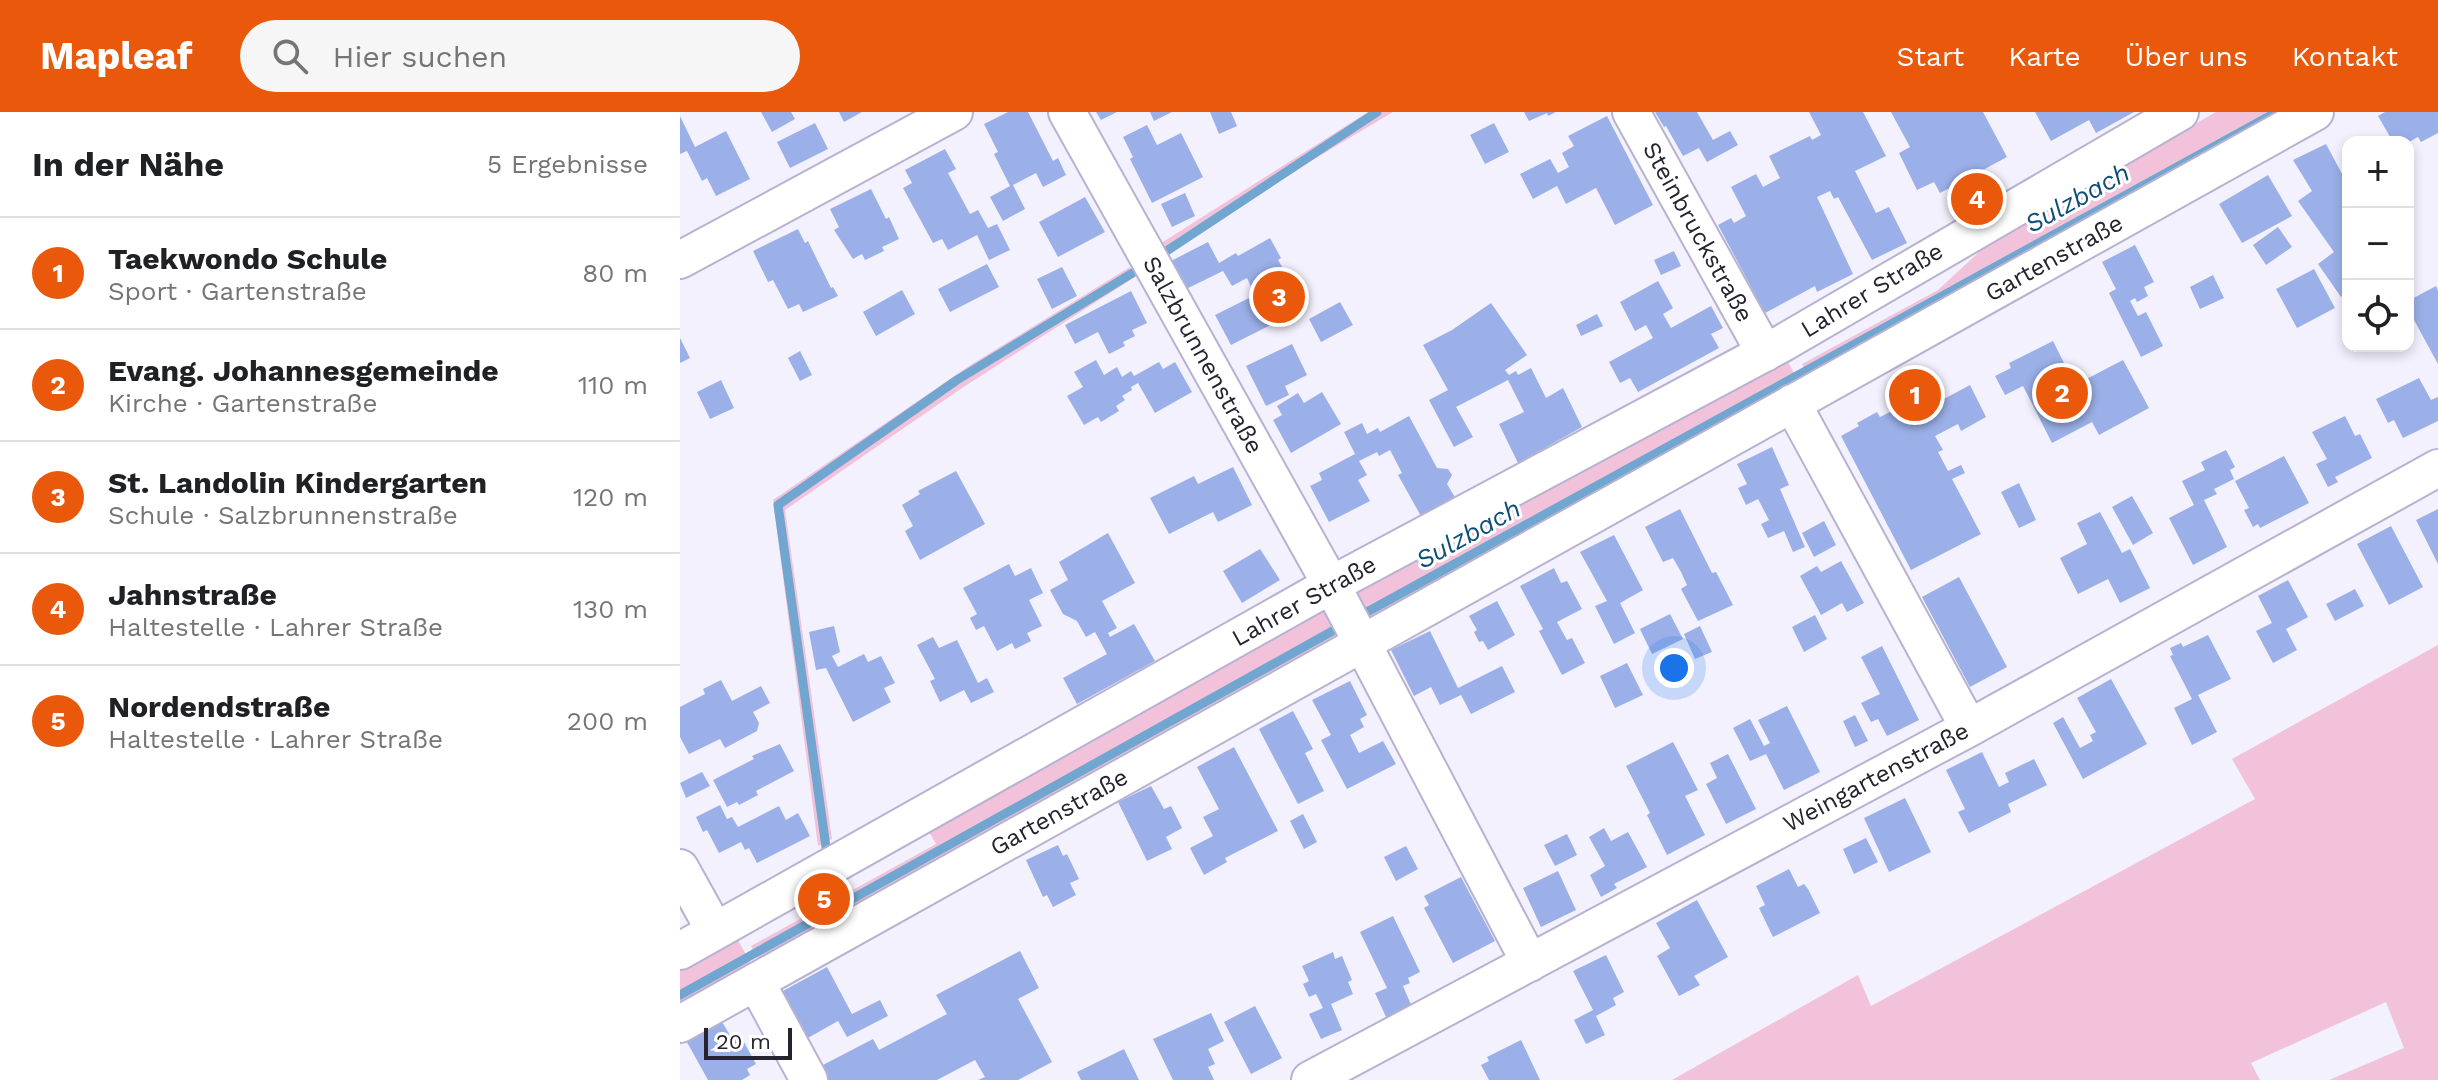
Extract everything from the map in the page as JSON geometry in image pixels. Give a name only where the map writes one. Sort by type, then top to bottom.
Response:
[{"type":"street","points":[[680,260],[954,112]]},
{"type":"street","name":"Salzbrunnenstraße","points":[[1067,112],[1335,592]]},
{"type":"street","name":"Steinbruckstraße","points":[[1631,112],[1765,353]]},
{"type":"street","name":"Lahrer Straße","points":[[680,951],[1765,353],[2180,112]]},
{"type":"street","name":"Gartenstraße","points":[[680,1024],[1360,638],[1792,403],[2315,112]]},
{"type":"street","points":[[1792,403],[1969,728]]},
{"type":"street","name":"Weingartenstraße","points":[[1310,1080],[1969,728],[2438,468]]},
{"type":"street","points":[[1335,592],[1530,963]]},
{"type":"street","points":[[680,868],[715,931]]},
{"type":"street","points":[[756,982],[809,1080]]},
{"type":"shaded area","points":[[1368,112],[1393,112],[1256,194],[1162,258],[1155,247]]},
{"type":"shaded area","points":[[2216,112],[2298,112],[1811,381],[1802,364],[1938,290],[1979,252],[2012,228]]},
{"type":"shaded area","points":[[1130,267],[1135,277],[962,388],[785,510],[832,839],[818,846],[773,500],[969,366]]},
{"type":"shaded area","points":[[1785,356],[1802,388],[1371,622],[1355,591]]},
{"type":"shaded area","points":[[1327,606],[1344,638],[761,964],[751,946],[936,844],[928,830]]},
{"type":"shaded area","points":[[2438,645],[2438,1080],[2329,1080],[2404,1048],[2386,1002],[2251,1063],[2260,1080],[1672,1080],[1858,975],[1871,1006],[2255,799],[2232,759]]},
{"type":"shaded area","points":[[737,938],[752,966],[680,1006],[680,970]]},
{"type":"building","points":[[761,112],[791,112],[795,119],[772,132]]},
{"type":"building","points":[[839,112],[862,112],[844,122]]},
{"type":"building","points":[[1008,112],[1028,112],[1053,161],[1058,158],[1066,175],[1043,187],[1036,173],[1013,185],[1025,209],[1003,221],[990,197],[1010,186],[984,124]]},
{"type":"building","points":[[1096,112],[1117,112],[1101,120]]},
{"type":"building","points":[[1150,112],[1172,112],[1154,121]]},
{"type":"building","points":[[1210,112],[1231,112],[1237,126],[1219,134]]},
{"type":"building","points":[[1524,112],[1556,112],[1529,121]]},
{"type":"building","points":[[1655,112],[1697,112],[1713,140],[1730,131],[1738,145],[1707,162],[1699,148],[1683,156]]},
{"type":"building","points":[[1809,112],[1863,112],[1886,156],[1855,171],[1876,213],[1889,207],[1907,243],[1872,260],[1838,197],[1834,199],[1830,191],[1817,197],[1853,274],[1817,292],[1815,286],[1765,313],[1718,225],[1731,218],[1734,223],[1746,216],[1731,187],[1756,174],[1763,187],[1780,178],[1769,156],[1810,136],[1812,140],[1821,135]]},
{"type":"building","points":[[1891,112],[1983,112],[2007,157],[1940,193],[1934,182],[1917,190],[1899,153],[1910,147]]},
{"type":"building","points":[[2035,112],[2134,112],[2096,133],[2089,120],[2051,141]]},
{"type":"building","points":[[2385,112],[2438,112],[2438,133],[2421,142],[2418,137],[2414,139],[2414,136],[2390,136],[2378,116]]},
{"type":"building","points":[[680,116],[695,147],[726,131],[750,179],[716,196],[707,178],[702,181],[687,151],[680,154]]},
{"type":"building","points":[[1607,116],[1653,205],[1615,225],[1596,188],[1566,204],[1557,186],[1533,199],[1520,174],[1550,159],[1558,173],[1569,167],[1562,153],[1574,146],[1568,136]]},
{"type":"building","points":[[815,123],[828,149],[790,168],[777,142]]},
{"type":"building","points":[[1494,123],[1509,152],[1485,164],[1470,135]]},
{"type":"building","points":[[1147,125],[1157,145],[1181,133],[1203,177],[1152,203],[1130,159],[1133,157],[1123,137]]},
{"type":"building","points":[[2326,144],[2342,174],[2341,297],[2318,264],[2334,252],[2298,201],[2312,191],[2293,160]]},
{"type":"building","points":[[945,149],[956,169],[948,173],[970,214],[978,210],[988,228],[997,224],[1010,250],[989,260],[977,235],[948,250],[942,239],[933,243],[903,188],[912,183],[905,170]]},
{"type":"building","points":[[2268,175],[2292,216],[2242,243],[2219,204]]},
{"type":"building","points":[[871,189],[899,239],[865,260],[862,254],[853,259],[834,230],[839,227],[830,209]]},
{"type":"building","points":[[1185,193],[1195,216],[1172,227],[1161,204]]},
{"type":"building","points":[[1085,197],[1105,232],[1058,257],[1039,222]]},
{"type":"building","points":[[2278,227],[2292,247],[2266,265],[2253,245]]},
{"type":"building","points":[[798,229],[805,243],[808,241],[838,296],[803,312],[799,304],[788,309],[773,280],[768,282],[753,251]]},
{"type":"building","points":[[1270,238],[1281,258],[1278,260],[1285,272],[1291,273],[1306,301],[1304,308],[1231,345],[1215,315],[1255,295],[1247,278],[1232,286],[1223,271],[1184,290],[1169,262],[1208,242],[1219,263]]},
{"type":"building","points":[[2135,245],[2154,282],[2144,287],[2148,296],[2137,302],[2135,298],[2130,301],[2138,316],[2146,312],[2163,346],[2141,357],[2109,293],[2116,289],[2102,262]]},
{"type":"building","points":[[1674,251],[1681,266],[1661,275],[1654,260]]},
{"type":"building","points":[[987,264],[999,287],[950,312],[938,289]]},
{"type":"building","points":[[1062,267],[1077,296],[1052,309],[1037,279]]},
{"type":"building","points":[[2314,269],[2335,308],[2297,328],[2276,289]]},
{"type":"building","points":[[2213,275],[2224,298],[2200,309],[2190,287]]},
{"type":"building","points":[[1658,281],[1673,308],[1663,314],[1671,328],[1711,306],[1723,328],[1711,334],[1719,348],[1638,392],[1630,378],[1620,383],[1609,362],[1653,338],[1646,325],[1635,331],[1620,302]]},
{"type":"building","points":[[2436,286],[2438,364],[2414,320],[2414,298]]},
{"type":"building","points":[[902,290],[915,314],[876,336],[863,312]]},
{"type":"building","points":[[1131,291],[1147,323],[1132,330],[1135,336],[1123,342],[1125,346],[1109,354],[1098,332],[1075,344],[1065,325]]},
{"type":"building","points":[[1340,302],[1353,325],[1321,342],[1309,319]]},
{"type":"building","points":[[1491,303],[1527,355],[1505,370],[1509,375],[1516,371],[1518,375],[1531,368],[1546,398],[1563,388],[1582,427],[1518,463],[1499,424],[1524,412],[1508,380],[1456,407],[1473,437],[1454,447],[1429,400],[1448,390],[1423,345],[1452,330]]},
{"type":"building","points":[[1597,314],[1603,326],[1581,336],[1576,325]]},
{"type":"building","points":[[680,338],[690,358],[680,363]]},
{"type":"building","points":[[2053,341],[2075,385],[2123,360],[2149,408],[2099,435],[2092,422],[2052,443],[2023,386],[2005,395],[1995,376],[2011,368],[2009,363]]},
{"type":"building","points":[[1292,344],[1307,375],[1285,386],[1289,395],[1266,406],[1246,366]]},
{"type":"building","points":[[800,351],[812,375],[800,381],[788,358]]},
{"type":"building","points":[[1096,360],[1104,375],[1117,367],[1122,377],[1131,371],[1134,376],[1159,362],[1163,369],[1175,362],[1192,392],[1155,413],[1138,383],[1122,396],[1125,400],[1116,406],[1119,411],[1101,422],[1098,417],[1084,425],[1067,396],[1083,387],[1074,372]]},
{"type":"building","points":[[1932,375],[1944,399],[1970,385],[1986,417],[1961,431],[1958,424],[1935,436],[1943,450],[1938,452],[1948,471],[1961,465],[1965,473],[1952,479],[1981,534],[1911,570],[1841,436],[1877,412],[1880,417],[1892,411],[1886,399]]},
{"type":"building","points":[[2419,378],[2431,400],[2438,397],[2438,421],[2403,438],[2394,420],[2388,423],[2376,399]]},
{"type":"building","points":[[721,380],[734,408],[710,419],[697,392]]},
{"type":"building","points":[[1322,392],[1341,424],[1291,453],[1273,420],[1282,415],[1277,406],[1298,393],[1304,403]]},
{"type":"building","points":[[1409,416],[1437,468],[1448,469],[1452,475],[1447,484],[1456,499],[1422,518],[1398,475],[1402,473],[1390,450],[1379,456],[1377,452],[1359,461],[1367,475],[1358,480],[1370,501],[1329,522],[1310,486],[1322,480],[1319,473],[1355,454],[1344,432],[1362,423],[1367,434],[1378,428],[1380,432]]},
{"type":"building","points":[[2345,416],[2355,436],[2360,434],[2372,458],[2335,477],[2338,482],[2328,487],[2316,464],[2327,459],[2312,432]]},
{"type":"building","points":[[1772,447],[1789,485],[1780,489],[1805,547],[1793,552],[1784,531],[1768,538],[1761,524],[1769,520],[1758,499],[1746,505],[1738,488],[1747,484],[1737,464]]},
{"type":"building","points":[[2226,450],[2235,467],[2230,470],[2234,479],[2214,489],[2217,494],[2204,500],[2227,547],[2193,565],[2169,518],[2194,505],[2182,481],[2205,470],[2201,462]]},
{"type":"building","points":[[2284,456],[2309,503],[2260,528],[2258,524],[2253,527],[2244,510],[2249,508],[2235,481]]},
{"type":"building","points":[[1233,467],[1252,505],[1218,522],[1213,512],[1169,534],[1150,498],[1194,476],[1198,484]]},
{"type":"building","points":[[956,471],[985,524],[920,560],[905,531],[913,526],[902,505],[920,494],[918,491]]},
{"type":"building","points":[[2019,483],[2036,520],[2019,528],[2001,492]]},
{"type":"building","points":[[2132,496],[2153,533],[2133,545],[2112,507]]},
{"type":"building","points":[[1680,509],[1712,573],[1716,572],[1733,605],[1698,621],[1681,589],[1687,585],[1681,572],[1673,558],[1663,562],[1645,527]]},
{"type":"building","points":[[2438,509],[2438,564],[2416,520]]},
{"type":"building","points":[[2100,512],[2122,553],[2130,549],[2150,588],[2120,603],[2108,579],[2078,594],[2060,558],[2087,544],[2077,523]]},
{"type":"building","points":[[1824,521],[1836,545],[1814,557],[1802,533]]},
{"type":"building","points":[[2391,526],[2423,587],[2389,605],[2357,544]]},
{"type":"building","points":[[1108,533],[1135,583],[1102,601],[1117,628],[1108,633],[1110,637],[1134,624],[1155,661],[1077,704],[1063,678],[1107,654],[1095,632],[1086,637],[1077,621],[1063,614],[1050,590],[1068,580],[1059,562]]},
{"type":"building","points":[[1614,535],[1643,590],[1620,603],[1635,633],[1614,644],[1595,606],[1607,601],[1580,552]]},
{"type":"building","points":[[1260,549],[1280,580],[1242,603],[1223,571]]},
{"type":"building","points":[[1841,561],[1864,603],[1847,612],[1842,603],[1821,615],[1800,576],[1817,566],[1821,572]]},
{"type":"building","points":[[1009,564],[1015,576],[1031,568],[1043,593],[1029,600],[1042,626],[1027,633],[1031,641],[1015,649],[1012,643],[997,651],[984,626],[976,630],[970,618],[977,614],[963,588]]},
{"type":"building","points":[[1554,568],[1561,583],[1567,581],[1582,609],[1557,622],[1567,640],[1572,638],[1585,663],[1562,675],[1539,631],[1543,629],[1520,586]]},
{"type":"building","points":[[1959,577],[2007,667],[1970,687],[1922,597]]},
{"type":"building","points":[[2288,580],[2308,617],[2286,629],[2297,650],[2273,663],[2256,631],[2272,623],[2258,596]]},
{"type":"building","points":[[2355,589],[2364,606],[2335,621],[2326,604]]},
{"type":"building","points":[[1497,601],[1515,635],[1488,650],[1483,641],[1479,642],[1474,632],[1477,630],[1469,616]]},
{"type":"building","points":[[1670,614],[1683,639],[1652,654],[1640,629]]},
{"type":"building","points":[[1815,615],[1827,639],[1804,652],[1792,627]]},
{"type":"building","points":[[834,626],[840,652],[832,656],[838,667],[864,654],[868,662],[881,656],[895,683],[884,688],[891,702],[853,722],[826,668],[816,670],[809,632]]},
{"type":"building","points":[[1700,626],[1712,652],[1695,659],[1684,634]]},
{"type":"building","points":[[1430,631],[1458,688],[1502,666],[1515,692],[1471,714],[1461,695],[1440,705],[1431,687],[1414,696],[1391,650]]},
{"type":"building","points":[[2208,635],[2231,679],[2198,695],[2217,732],[2192,745],[2174,708],[2192,699],[2170,656],[2173,655],[2170,648],[2181,643],[2183,647]]},
{"type":"building","points":[[933,637],[939,648],[957,640],[978,683],[987,678],[994,692],[971,703],[964,690],[940,702],[930,681],[935,679],[917,645]]},
{"type":"building","points":[[1882,646],[1919,720],[1887,736],[1878,719],[1871,722],[1861,703],[1880,694],[1861,657]]},
{"type":"building","points":[[1627,663],[1643,695],[1615,708],[1600,676]]},
{"type":"building","points":[[2111,679],[2147,744],[2083,779],[2053,723],[2063,717],[2080,748],[2093,741],[2090,735],[2096,732],[2077,698]]},
{"type":"building","points":[[721,680],[732,701],[761,686],[770,703],[753,712],[759,723],[757,731],[725,748],[720,739],[689,754],[680,737],[680,707],[705,694],[703,689]]},
{"type":"building","points":[[1350,681],[1367,715],[1360,719],[1364,727],[1350,735],[1359,753],[1383,741],[1396,764],[1347,789],[1321,740],[1331,735],[1312,700]]},
{"type":"building","points":[[1787,706],[1820,772],[1784,790],[1766,754],[1750,761],[1733,728],[1750,719],[1764,746],[1770,743],[1758,720]]},
{"type":"building","points":[[1293,711],[1313,749],[1305,753],[1324,791],[1298,804],[1259,729]]},
{"type":"building","points":[[1855,715],[1868,741],[1855,747],[1843,721]]},
{"type":"building","points":[[1673,742],[1698,790],[1685,796],[1705,835],[1667,855],[1626,766]]},
{"type":"building","points":[[780,744],[794,771],[756,791],[758,795],[739,805],[737,802],[727,807],[713,780],[754,759],[752,756]]},
{"type":"building","points":[[1234,747],[1278,831],[1225,858],[1227,862],[1204,875],[1190,848],[1213,836],[1203,817],[1219,809],[1197,767]]},
{"type":"building","points":[[1982,752],[1999,787],[2009,782],[2005,773],[2034,759],[2047,785],[2008,804],[2011,812],[1969,833],[1958,812],[1965,809],[1946,770]]},
{"type":"building","points":[[1728,754],[1756,809],[1726,824],[1706,784],[1717,778],[1710,763]]},
{"type":"building","points":[[702,772],[710,786],[686,798],[680,783]]},
{"type":"building","points":[[1151,786],[1164,809],[1171,806],[1182,828],[1166,837],[1172,849],[1147,861],[1118,802]]},
{"type":"building","points":[[1905,798],[1931,852],[1889,872],[1864,818]]},
{"type":"building","points":[[720,805],[727,819],[732,817],[738,827],[779,806],[786,820],[798,813],[810,836],[757,863],[749,848],[745,850],[741,842],[719,853],[696,817]]},
{"type":"building","points":[[1303,814],[1317,842],[1304,849],[1290,821]]},
{"type":"building","points":[[1604,828],[1611,841],[1628,832],[1647,867],[1614,884],[1617,888],[1601,897],[1590,875],[1605,866],[1589,837]]},
{"type":"building","points":[[1567,834],[1577,855],[1555,866],[1544,845]]},
{"type":"building","points":[[1866,838],[1878,862],[1854,874],[1843,849]]},
{"type":"building","points":[[1058,845],[1063,856],[1067,854],[1079,879],[1070,883],[1076,895],[1053,907],[1047,895],[1043,897],[1026,860]]},
{"type":"building","points":[[1406,846],[1418,869],[1396,881],[1384,857]]},
{"type":"building","points":[[1789,869],[1798,887],[1804,884],[1808,889],[1820,913],[1773,937],[1759,908],[1765,905],[1756,886]]},
{"type":"building","points":[[1558,871],[1576,910],[1541,927],[1523,888]]},
{"type":"building","points":[[1461,877],[1495,941],[1453,963],[1424,908],[1429,905],[1424,896]]},
{"type":"building","points":[[1697,900],[1728,957],[1694,976],[1700,985],[1679,996],[1657,956],[1670,948],[1656,923]]},
{"type":"building","points":[[1393,916],[1420,972],[1408,978],[1410,983],[1403,986],[1412,1007],[1387,1019],[1375,993],[1387,988],[1360,932]]},
{"type":"building","points":[[1020,951],[1039,988],[1018,999],[1052,1062],[1018,1080],[978,1080],[985,1077],[975,1060],[937,1080],[826,1080],[819,1067],[873,1039],[879,1050],[947,1014],[936,995]]},
{"type":"building","points":[[1333,952],[1335,959],[1342,956],[1352,980],[1348,982],[1353,994],[1331,1004],[1342,1030],[1321,1039],[1309,1014],[1323,1008],[1316,994],[1309,997],[1303,984],[1309,981],[1302,966]]},
{"type":"building","points":[[1606,955],[1624,992],[1613,998],[1616,1005],[1596,1016],[1605,1035],[1586,1044],[1574,1020],[1593,1010],[1573,971]]},
{"type":"building","points":[[827,967],[852,1014],[880,1000],[888,1016],[847,1037],[838,1021],[806,1039],[781,992]]},
{"type":"building","points":[[1255,1006],[1282,1058],[1251,1074],[1224,1022]]},
{"type":"building","points":[[1211,1013],[1224,1041],[1208,1049],[1215,1064],[1208,1067],[1214,1080],[1173,1080],[1153,1039]]},
{"type":"building","points":[[718,1015],[731,1037],[739,1033],[756,1064],[747,1069],[750,1075],[742,1080],[708,1080],[683,1035]]},
{"type":"building","points":[[1521,1040],[1540,1080],[1489,1080],[1481,1065],[1489,1061],[1487,1057]]},
{"type":"building","points":[[1124,1049],[1139,1080],[1081,1080],[1077,1072]]},
{"type":"waterway","points":[[1156,258],[1377,112]]},
{"type":"waterway","name":"Sulzbach","points":[[1358,617],[2277,112]]},
{"type":"waterway","points":[[826,847],[778,505],[957,380],[1144,266]]},
{"type":"waterway","name":"Sulzbach","points":[[680,995],[1345,624]]},
{"type":"place","name":"Jahnstraße","points":[[1977,199]]},
{"type":"place","name":"St. Landolin Kindergarten","points":[[1279,297]]},
{"type":"place","name":"Evang. Johannesgemeinde","points":[[2062,393]]},
{"type":"place","name":"Taekwondo Schule","points":[[1915,395]]},
{"type":"place","name":"Nordendstraße","points":[[824,899]]}]
